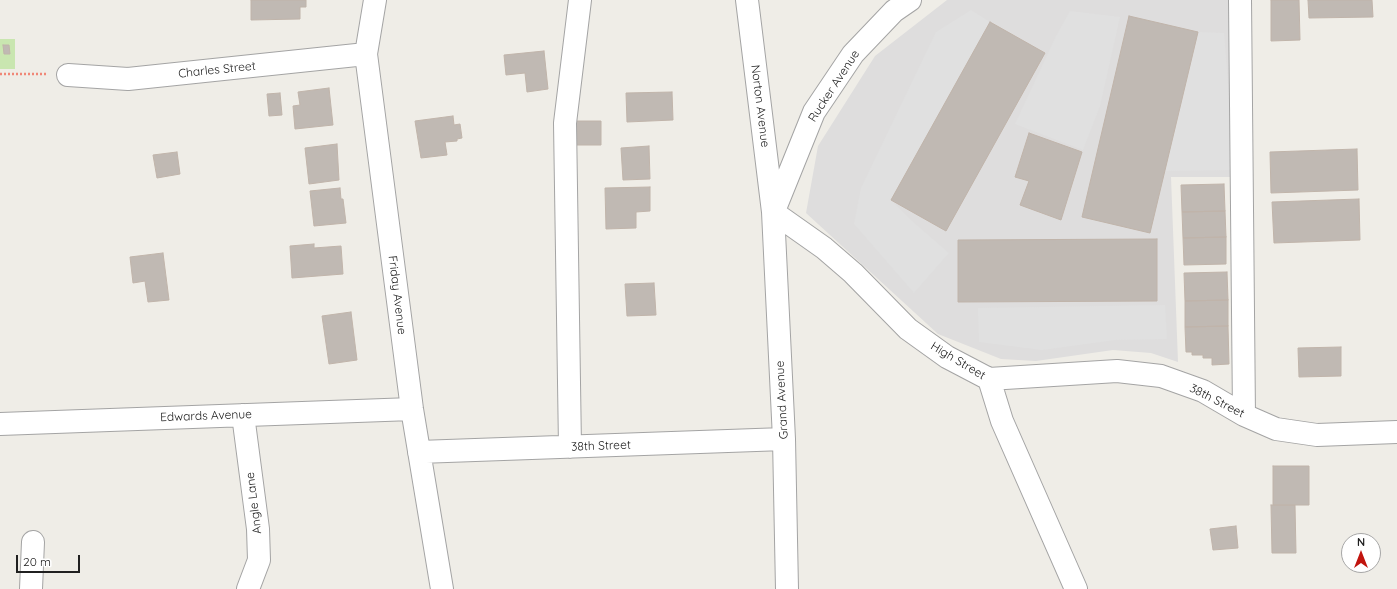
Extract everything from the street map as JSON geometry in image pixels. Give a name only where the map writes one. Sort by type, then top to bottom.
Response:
[{"type":"street","name":"Friday Avenue","points":[[375,0],[366,54],[412,408],[442,589]]},
{"type":"street","points":[[570,447],[565,124],[580,0]]},
{"type":"street","name":"Norton Avenue","points":[[747,0],[773,212]]},
{"type":"street","name":"Rucker Avenue","points":[[773,212],[814,112],[853,54],[894,11],[910,0]]},
{"type":"street","points":[[1240,0],[1233,140],[1244,415]]},
{"type":"street","name":"Charles Street","points":[[68,75],[128,79],[366,54]]},
{"type":"street","name":"High Street","points":[[773,212],[824,248],[853,273],[908,329],[947,357],[989,380],[1002,421],[1076,589]]},
{"type":"street","name":"Grand Avenue","points":[[773,212],[784,439],[788,589]]},
{"type":"street","name":"38th Street","points":[[989,380],[1117,370],[1161,376],[1203,391],[1244,415],[1276,429],[1317,435],[1397,432]]},
{"type":"street","name":"Edwards Avenue","points":[[0,424],[412,408]]},
{"type":"street","name":"Angle Lane","points":[[243,415],[258,529],[259,560],[248,589]]},
{"type":"street","name":"38th Street","points":[[419,452],[784,439]]},
{"type":"street","points":[[31,589],[33,542]]},
{"type":"path","points":[[0,74],[68,75]]},
{"type":"shaded area","points":[[947,0],[1229,0],[1235,177],[1171,177],[1178,362],[1151,353],[1113,350],[1036,361],[1001,359],[938,334],[806,213],[818,146],[875,56]]},
{"type":"shaded area","points":[[971,10],[990,22],[891,200],[911,220],[949,253],[914,293],[854,224],[861,188],[936,32]]},
{"type":"shaded area","points":[[1070,11],[1120,17],[1100,106],[1083,150],[1015,124],[1056,36]]},
{"type":"shaded area","points":[[1198,32],[1224,33],[1235,170],[1165,171]]},
{"type":"shaded area","points":[[1165,305],[1167,339],[1115,340],[1042,350],[979,342],[978,308]]},
{"type":"green space","points":[[0,39],[15,39],[15,69],[0,69]]},
{"type":"building","points":[[251,0],[306,0],[306,7],[300,7],[300,19],[251,20]]},
{"type":"building","points":[[1271,0],[1299,0],[1300,40],[1271,41]]},
{"type":"building","points":[[1308,0],[1372,0],[1373,17],[1309,18]]},
{"type":"building","points":[[1129,16],[1198,32],[1150,233],[1082,217]]},
{"type":"building","points":[[990,22],[1045,53],[946,231],[891,200]]},
{"type":"building","points":[[3,45],[9,45],[10,54],[4,54]]},
{"type":"building","points":[[544,51],[548,89],[527,92],[525,73],[506,75],[504,55]]},
{"type":"building","points":[[329,88],[333,125],[295,129],[293,106],[300,105],[298,92]]},
{"type":"building","points":[[672,92],[673,120],[627,122],[626,93]]},
{"type":"building","points":[[280,93],[282,115],[269,116],[267,94]]},
{"type":"building","points":[[453,116],[454,125],[460,124],[462,138],[457,139],[457,141],[445,142],[447,155],[421,158],[415,121]]},
{"type":"building","points":[[574,121],[601,121],[601,145],[574,145]]},
{"type":"building","points":[[1029,133],[1082,152],[1061,220],[1020,205],[1029,181],[1015,177]]},
{"type":"building","points":[[337,144],[339,180],[309,184],[305,148]]},
{"type":"building","points":[[649,146],[650,179],[623,180],[621,148]]},
{"type":"building","points":[[1357,149],[1358,190],[1271,193],[1270,152]]},
{"type":"building","points":[[177,152],[180,174],[157,178],[153,155]]},
{"type":"building","points":[[1224,184],[1225,211],[1182,212],[1181,185]]},
{"type":"building","points":[[650,187],[650,211],[636,212],[636,228],[606,229],[605,188]]},
{"type":"building","points":[[340,188],[346,223],[314,226],[310,191]]},
{"type":"building","points":[[1359,199],[1360,240],[1274,243],[1272,202]]},
{"type":"building","points":[[1225,211],[1226,237],[1183,238],[1182,212]]},
{"type":"building","points":[[1226,237],[1226,264],[1184,265],[1183,238]]},
{"type":"building","points":[[1157,239],[1157,301],[958,302],[958,240]]},
{"type":"building","points":[[314,244],[314,248],[341,246],[343,274],[292,278],[290,246]]},
{"type":"building","points":[[163,253],[169,300],[148,302],[145,281],[133,283],[130,257]]},
{"type":"building","points":[[1227,272],[1228,300],[1185,301],[1184,273]]},
{"type":"building","points":[[654,283],[656,315],[627,316],[625,284]]},
{"type":"building","points":[[1228,300],[1228,326],[1185,327],[1185,301]]},
{"type":"building","points":[[351,312],[357,360],[329,364],[322,316]]},
{"type":"building","points":[[1228,326],[1229,364],[1212,365],[1212,358],[1203,358],[1203,355],[1192,355],[1192,352],[1186,352],[1185,327]]},
{"type":"building","points":[[1341,347],[1341,376],[1299,377],[1298,348]]},
{"type":"building","points":[[1273,466],[1309,466],[1309,505],[1273,505]]},
{"type":"building","points":[[1271,505],[1295,505],[1296,553],[1272,553]]},
{"type":"building","points":[[1236,526],[1238,548],[1213,550],[1210,529]]}]
